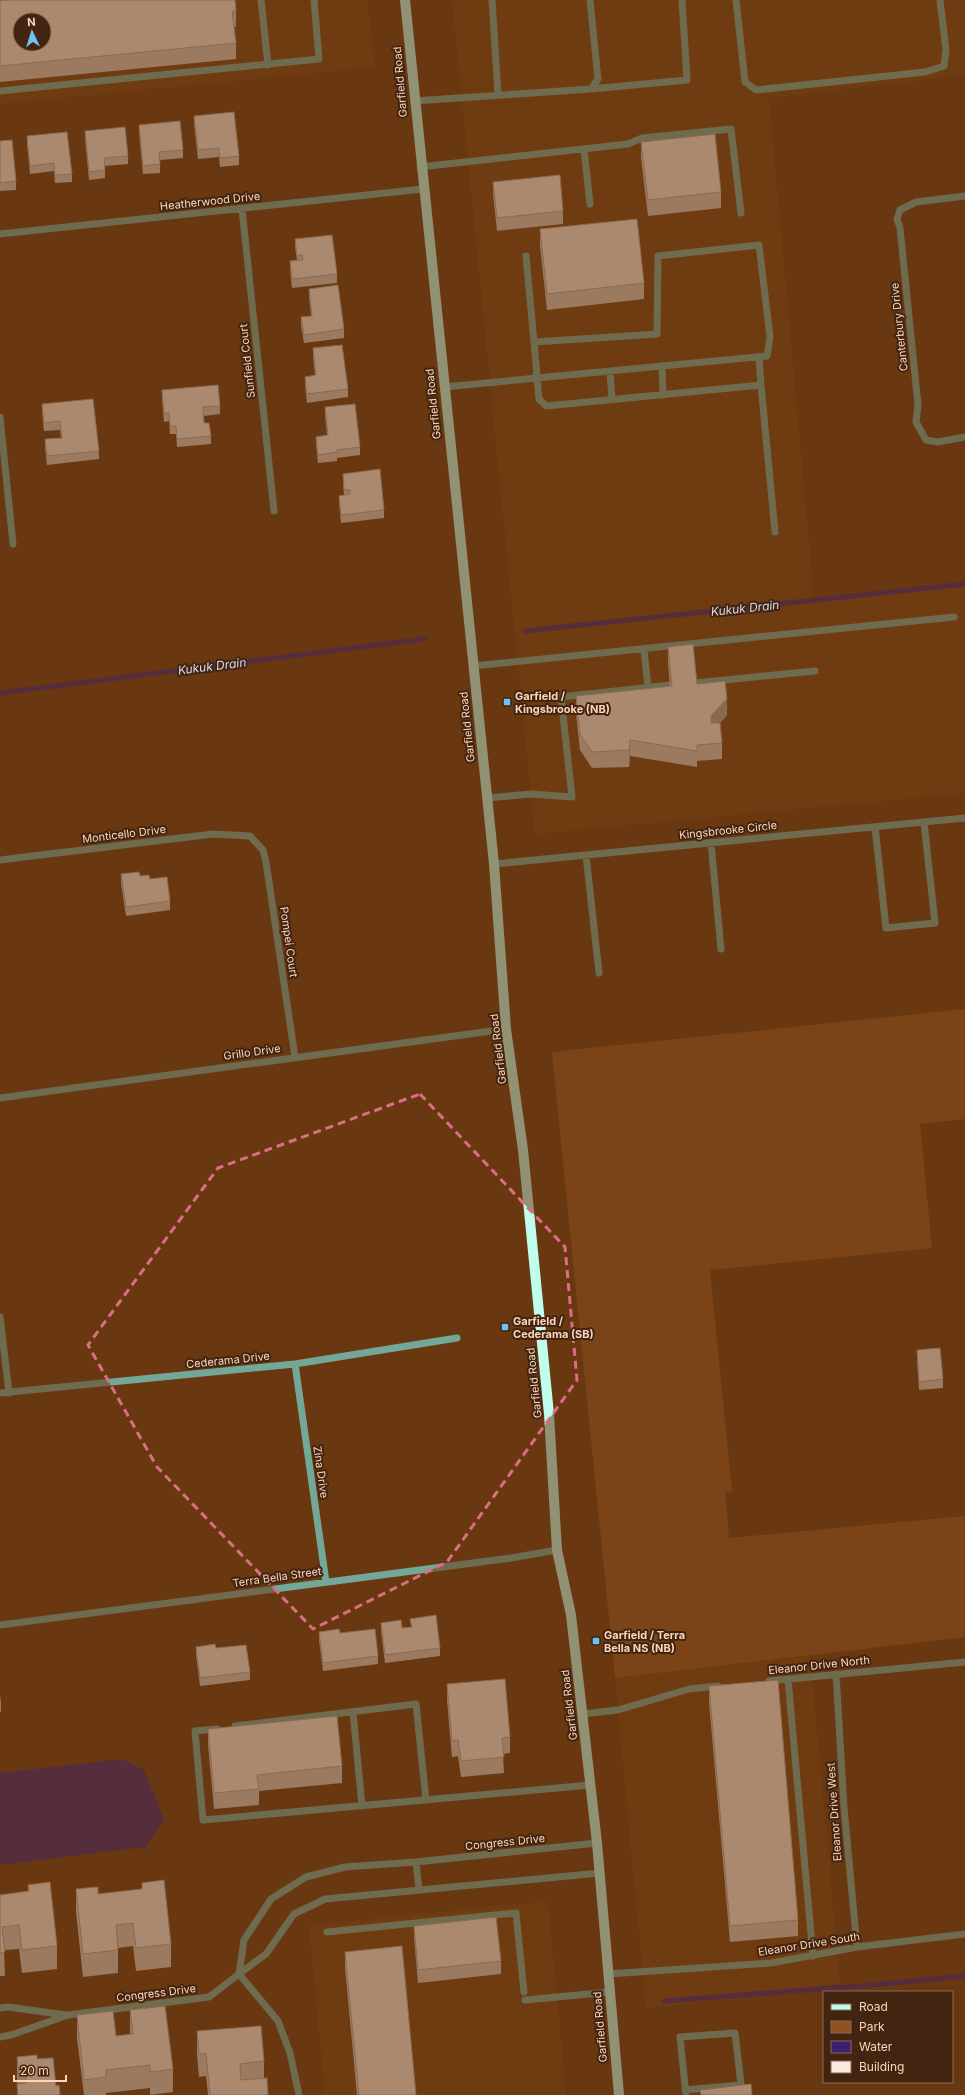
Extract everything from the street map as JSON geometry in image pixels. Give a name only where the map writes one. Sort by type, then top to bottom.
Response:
[{"type":"main road","name":"Garfield Road","points":[[404,0],[420,167],[494,864],[506,1029],[523,1150],[549,1414],[557,1550],[571,1615],[597,1843],[619,2095]]},
{"type":"street","points":[[0,1],[7,0]]},
{"type":"street","points":[[261,0],[268,64]]},
{"type":"street","points":[[0,91],[319,60],[314,0]]},
{"type":"street","points":[[492,0],[498,94]]},
{"type":"street","points":[[590,0],[598,79],[591,89]]},
{"type":"street","points":[[414,101],[498,94],[591,89],[687,80],[682,0]]},
{"type":"street","points":[[736,0],[745,82],[756,90],[925,72],[944,66],[946,50],[940,0]]},
{"type":"street","points":[[420,167],[628,144],[642,138],[731,129],[741,213]]},
{"type":"street","points":[[584,149],[590,204]]},
{"type":"street","name":"Heatherwood Drive","points":[[0,234],[423,189]]},
{"type":"street","name":"Canterbury Drive","points":[[965,196],[916,202],[900,210],[897,219],[900,228],[918,405],[916,422],[926,440],[938,442],[965,437]]},
{"type":"street","name":"Sunfield Court","points":[[242,209],[274,511]]},
{"type":"street","points":[[444,387],[767,356],[770,337],[759,245],[658,256],[657,334],[534,342]]},
{"type":"street","points":[[526,256],[539,399],[546,406],[761,385]]},
{"type":"street","points":[[759,357],[775,532]]},
{"type":"street","points":[[662,366],[663,395]]},
{"type":"street","points":[[610,371],[612,400]]},
{"type":"street","points":[[0,418],[13,544]]},
{"type":"street","points":[[473,666],[954,618]]},
{"type":"street","points":[[644,649],[648,688]]},
{"type":"street","points":[[695,683],[815,671]]},
{"type":"street","points":[[487,798],[531,794],[572,797],[561,697],[670,685]]},
{"type":"street","name":"Kingsbrooke Circle","points":[[494,864],[965,818]]},
{"type":"street","points":[[875,827],[886,928],[935,924],[924,822]]},
{"type":"street","name":"Monticello Drive","points":[[0,860],[213,834],[250,836]]},
{"type":"street","name":"Pompei Court","points":[[250,836],[263,850],[266,862],[295,1057]]},
{"type":"street","points":[[711,843],[721,950]]},
{"type":"street","points":[[586,855],[600,973]]},
{"type":"street","name":"Grillo Drive","points":[[0,1098],[506,1029]]},
{"type":"street","points":[[0,1317],[9,1393]]},
{"type":"street","name":"Cederama Drive","points":[[0,1393],[295,1364],[457,1338]]},
{"type":"street","name":"Zina Drive","points":[[295,1364],[326,1582]]},
{"type":"street","name":"Terra Bella Street","points":[[0,1625],[511,1558],[557,1550]]},
{"type":"street","name":"Eleanor Drive North","points":[[757,1682],[965,1662]]},
{"type":"street","name":"Eleanor Drive West","points":[[836,1674],[844,1807],[857,1947]]},
{"type":"street","points":[[788,1679],[813,1956]]},
{"type":"street","points":[[582,1714],[618,1710],[689,1689],[727,1685]]},
{"type":"street","points":[[426,1800],[416,1704],[195,1732],[203,1820],[362,1806],[590,1785]]},
{"type":"street","points":[[353,1712],[362,1806]]},
{"type":"street","name":"Congress Drive","points":[[239,1974],[244,1940],[271,1899],[306,1877],[345,1867],[416,1862],[597,1843]]},
{"type":"street","points":[[416,1862],[419,1890]]},
{"type":"street","name":"Congress Drive","points":[[0,2037],[12,2035],[68,2015],[209,1997],[266,1954],[294,1914],[325,1899],[600,1873]]},
{"type":"street","points":[[327,1932],[516,1913],[524,1992]]},
{"type":"street","name":"Eleanor Drive South","points":[[608,1974],[771,1963],[857,1947],[965,1934]]},
{"type":"street","points":[[239,1974],[278,2021],[290,2053],[299,2095]]},
{"type":"street","points":[[525,2000],[610,1992]]},
{"type":"street","name":"Congress Drive","points":[[0,2008],[8,2007],[68,2015]]},
{"type":"street","points":[[735,2033],[741,2085],[685,2092],[680,2037],[735,2033]]},
{"type":"highlighted area","points":[[420,1094],[565,1247],[577,1380],[447,1562],[313,1629],[157,1467],[88,1345],[218,1168]]},
{"type":"shaded area","points":[[0,0],[367,0],[375,67],[0,104]]},
{"type":"shaded area","points":[[452,0],[965,0],[965,75],[769,98],[814,600],[965,584],[965,793],[535,834]]},
{"type":"shaded area","points":[[810,1655],[840,1983],[646,2009],[615,1678]]},
{"type":"shaded area","points":[[548,1901],[566,2095],[325,2095],[309,1925]]},
{"type":"green space","points":[[965,1009],[965,1119],[920,1124],[932,1248],[710,1270],[732,1491],[725,1492],[729,1538],[965,1516],[965,1637],[615,1678],[552,1052]]},
{"type":"water","points":[[121,1759],[144,1770],[164,1819],[146,1847],[0,1865],[0,1773]]},
{"type":"building","points":[[235,0],[236,11],[232,11],[236,43],[0,66],[0,1]]},
{"type":"building","points":[[234,112],[239,156],[220,158],[219,148],[198,150],[194,116]]},
{"type":"building","points":[[180,121],[183,150],[159,152],[160,164],[143,166],[139,125]]},
{"type":"building","points":[[125,127],[128,156],[104,158],[105,170],[89,172],[85,131]]},
{"type":"building","points":[[67,132],[72,174],[55,175],[54,163],[30,166],[27,136]]},
{"type":"building","points":[[715,134],[721,192],[648,200],[641,142]]},
{"type":"building","points":[[12,140],[16,181],[0,183],[0,141]]},
{"type":"building","points":[[560,175],[563,211],[497,218],[493,182]]},
{"type":"building","points":[[637,219],[644,283],[547,294],[540,229]]},
{"type":"building","points":[[332,235],[337,274],[292,279],[290,261],[303,260],[302,255],[297,256],[295,239]]},
{"type":"building","points":[[338,285],[344,329],[304,335],[301,317],[312,316],[309,289]]},
{"type":"building","points":[[342,345],[348,389],[307,394],[305,377],[316,375],[313,348]]},
{"type":"building","points":[[218,385],[220,406],[203,407],[204,423],[209,423],[211,436],[177,439],[176,426],[170,426],[169,413],[164,413],[162,390]]},
{"type":"building","points":[[93,399],[99,451],[47,456],[45,439],[62,438],[60,421],[44,423],[42,404]]},
{"type":"building","points":[[355,404],[360,447],[337,450],[337,452],[318,455],[316,437],[328,435],[325,407]]},
{"type":"building","points":[[380,469],[384,510],[341,515],[339,496],[350,494],[350,490],[344,490],[343,474]]},
{"type":"building","points":[[693,644],[697,684],[725,681],[727,699],[711,716],[711,723],[720,723],[722,743],[697,745],[697,751],[630,740],[629,750],[592,752],[580,734],[576,696],[672,686],[668,647]]},
{"type":"building","points":[[139,872],[140,876],[149,875],[150,879],[167,877],[170,901],[126,907],[121,874]]},
{"type":"building","points":[[940,1348],[943,1379],[919,1382],[917,1350]]},
{"type":"building","points":[[436,1615],[440,1648],[385,1655],[381,1623],[401,1620],[402,1628],[412,1627],[410,1619]]},
{"type":"building","points":[[339,1629],[340,1633],[375,1629],[378,1656],[323,1663],[319,1632]]},
{"type":"building","points":[[215,1644],[216,1648],[246,1645],[250,1672],[200,1678],[196,1647]]},
{"type":"building","points":[[505,1679],[510,1737],[502,1738],[504,1757],[461,1761],[458,1740],[452,1741],[447,1684]]},
{"type":"building","points":[[778,1680],[798,1920],[730,1926],[709,1686]]},
{"type":"building","points":[[337,1716],[342,1766],[257,1775],[259,1789],[214,1793],[208,1729]]},
{"type":"building","points":[[164,1880],[171,1944],[136,1948],[133,1923],[116,1925],[118,1950],[83,1954],[76,1889],[98,1887],[98,1894],[142,1889],[142,1883]]},
{"type":"building","points":[[50,1882],[57,1946],[22,1950],[19,1925],[2,1927],[5,1952],[0,1953],[0,1895],[29,1891],[28,1885]]},
{"type":"building","points":[[496,1917],[501,1961],[418,1970],[414,1926]]},
{"type":"building","points":[[402,1946],[416,2095],[359,2095],[345,1952]]},
{"type":"building","points":[[165,2006],[173,2069],[150,2072],[150,2065],[106,2070],[106,2077],[84,2080],[77,2015],[113,2011],[116,2036],[133,2034],[130,2010]]},
{"type":"building","points":[[261,2026],[264,2061],[240,2064],[241,2080],[267,2078],[268,2095],[210,2095],[206,2053],[199,2054],[197,2031]]},
{"type":"building","points":[[37,2055],[37,2059],[53,2058],[56,2086],[59,2085],[60,2095],[18,2095],[17,2084],[26,2083],[26,2074],[19,2075],[17,2057]]},
{"type":"building","points":[[751,2084],[752,2095],[701,2095],[700,2090]]},
{"type":"waterway","name":"Kukuk Drain","points":[[525,631],[965,584]]},
{"type":"waterway","name":"Kukuk Drain","points":[[0,693],[424,639]]},
{"type":"waterway","points":[[664,2001],[872,1985],[965,1976]]},
{"type":"place","name":"Garfield / Kingsbrooke (NB)","points":[[507,702]]},
{"type":"place","name":"Garfield / Cederama (SB)","points":[[505,1327]]},
{"type":"place","name":"Garfield / Terra Bella NS (NB)","points":[[596,1641]]}]
